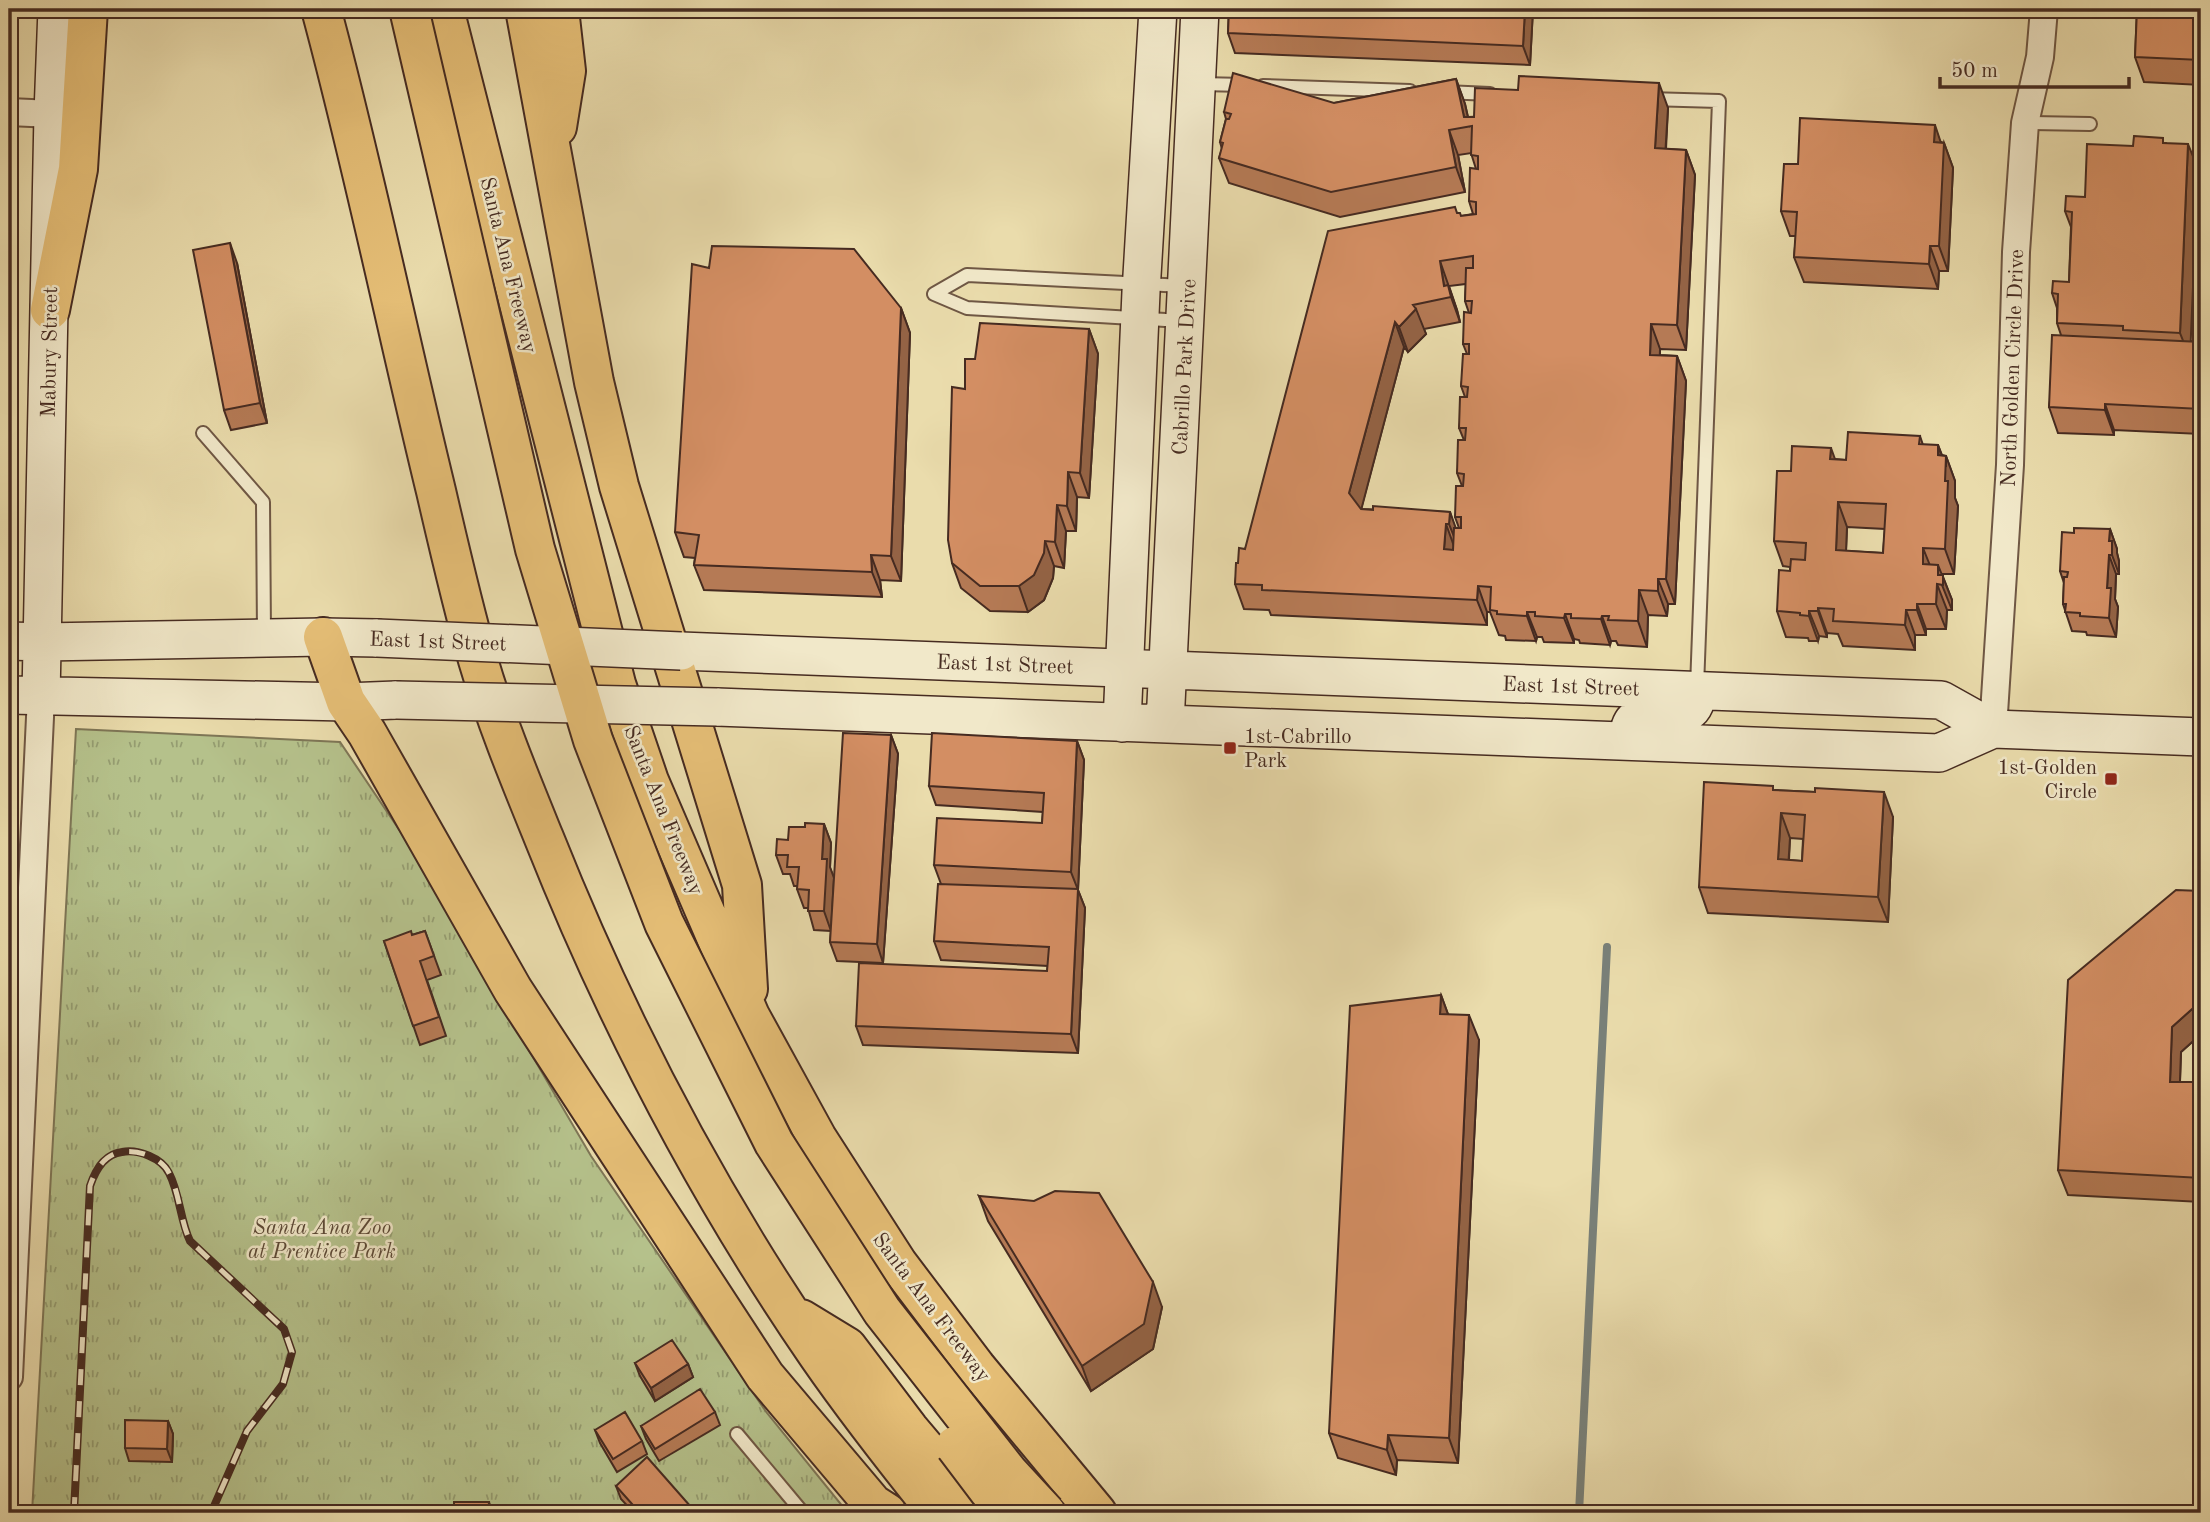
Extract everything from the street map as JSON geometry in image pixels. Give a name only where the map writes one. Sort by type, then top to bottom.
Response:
[{"type":"highway","points":[[50,310],[78,169],[88,9]]},
{"type":"highway","points":[[321,9],[340,79],[477,658],[499,727],[576,920],[700,1165],[790,1312],[843,1389],[938,1513]]},
{"type":"highway","points":[[340,79],[350,9]]},
{"type":"highway","points":[[383,9],[517,561],[569,746],[646,930],[755,1154],[866,1326],[989,1491],[1010,1513]]},
{"type":"highway","points":[[409,9],[535,549],[593,740],[664,923],[774,1143],[882,1311],[1009,1473],[1046,1513]]},
{"type":"highway","name":"Santa Ana Freeway","points":[[444,9],[615,684],[649,781],[750,1016],[817,1138],[898,1264],[984,1377],[1097,1513]]},
{"type":"highway","points":[[525,9],[594,382],[619,486],[742,885],[750,1016]]},
{"type":"highway","points":[[553,154],[566,71],[559,9]]},
{"type":"highway","points":[[323,636],[346,702],[367,733],[513,990],[765,1376],[873,1504],[887,1513]]},
{"type":"highway","points":[[790,1312],[848,1347],[909,1429],[980,1513]]},
{"type":"main road","name":"Mabury Street","points":[[25,696],[26,642],[50,310],[52,114],[57,9]]},
{"type":"main road","points":[[1122,723],[1140,301],[1158,9]]},
{"type":"main road","name":"Cabrillo Park Drive","points":[[1166,724],[1200,9]]},
{"type":"main road","name":"East 1st Street","points":[[26,642],[323,636],[1941,700],[1993,729]]},
{"type":"main road","points":[[1627,741],[1635,719],[1644,715],[1680,715],[1691,709],[1696,701],[1697,691]]},
{"type":"main road","name":"East 1st Street","points":[[25,696],[718,707],[1939,753],[1993,729],[2201,737]]},
{"type":"street","name":"North Golden Circle Drive","points":[[1993,729],[2010,465],[2016,252],[2025,123],[2040,57],[2044,9]]},
{"type":"street","points":[[9,113],[52,114]]},
{"type":"street","points":[[9,1377],[25,696]]},
{"type":"lane","points":[[1196,84],[1416,91]]},
{"type":"lane","points":[[1430,92],[1499,94]]},
{"type":"lane","points":[[1637,98],[1719,101],[1697,691]]},
{"type":"lane","points":[[2025,123],[2090,124]]},
{"type":"lane","points":[[1186,303],[1140,301],[967,275],[934,294],[967,309],[1140,301],[1186,303]]},
{"type":"lane","points":[[203,433],[263,502],[264,638]]},
{"type":"lane","points":[[737,1434],[803,1513]]},
{"type":"green space","name":"Santa Ana Zoo at Prentice Park","points":[[76,729],[340,742],[402,834],[591,1156],[767,1413],[848,1513],[32,1513]]},
{"type":"building","points":[[1229,9],[1525,9],[1523,46],[1228,33]]},
{"type":"building","points":[[2137,9],[2201,9],[2201,60],[2135,57]]},
{"type":"building","points":[[1233,73],[1334,103],[1456,79],[1464,117],[1474,117],[1475,88],[1518,90],[1519,76],[1659,83],[1655,148],[1686,150],[1677,325],[1651,324],[1650,355],[1677,356],[1666,579],[1658,579],[1658,591],[1639,590],[1638,621],[1608,620],[1609,616],[1602,616],[1601,619],[1571,618],[1571,614],[1565,614],[1564,618],[1535,616],[1535,612],[1527,612],[1527,616],[1497,614],[1497,611],[1490,610],[1491,587],[1478,586],[1477,600],[1262,590],[1262,585],[1235,584],[1239,548],[1245,549],[1328,231],[1455,207],[1461,216],[1476,214],[1476,202],[1469,201],[1470,168],[1478,169],[1478,156],[1471,155],[1472,126],[1449,130],[1456,167],[1331,192],[1219,158],[1226,119],[1229,119],[1231,114],[1224,112]],"holes":[[[1473,256],[1473,268],[1466,268],[1465,301],[1472,301],[1471,313],[1464,312],[1463,344],[1469,344],[1469,354],[1463,354],[1461,386],[1468,387],[1467,397],[1460,397],[1459,428],[1466,428],[1465,440],[1458,440],[1457,473],[1464,474],[1463,486],[1456,486],[1455,517],[1461,517],[1461,528],[1454,528],[1453,550],[1444,549],[1450,512],[1373,506],[1373,510],[1361,509],[1349,493],[1395,322],[1399,327],[1416,309],[1413,305],[1451,297],[1448,285],[1444,286],[1440,261]]]},
{"type":"building","points":[[1800,118],[1935,125],[1934,142],[1944,143],[1939,246],[1930,246],[1929,264],[1794,257],[1797,212],[1781,211],[1784,164],[1798,164]]},
{"type":"building","points":[[2134,136],[2163,138],[2163,143],[2188,144],[2180,333],[2123,330],[2123,326],[2057,323],[2058,294],[2052,293],[2053,281],[2069,282],[2072,212],[2065,211],[2066,196],[2085,197],[2087,144],[2133,146]]},
{"type":"building","points":[[230,243],[260,403],[224,410],[193,250]]},
{"type":"building","points":[[712,246],[854,249],[901,308],[891,556],[871,555],[872,572],[694,565],[699,535],[675,532],[692,264],[709,268]]},
{"type":"building","points":[[980,323],[1089,329],[1080,473],[1068,472],[1067,506],[1057,505],[1055,542],[1045,541],[1044,553],[1034,575],[1019,586],[980,586],[952,563],[948,540],[952,387],[965,389],[965,359],[975,359]]},
{"type":"building","points":[[2052,335],[2201,342],[2201,409],[2105,404],[2105,410],[2049,407]]},
{"type":"building","points":[[1848,432],[1920,436],[1919,444],[1938,445],[1938,455],[1946,456],[1945,481],[1948,481],[1945,549],[1923,548],[1923,564],[1938,565],[1938,575],[1943,575],[1943,585],[1937,584],[1936,604],[1917,604],[1917,610],[1906,610],[1905,625],[1833,621],[1834,609],[1818,608],[1818,611],[1809,611],[1809,616],[1777,611],[1779,570],[1790,571],[1791,559],[1805,560],[1806,543],[1774,541],[1777,471],[1791,471],[1792,446],[1831,448],[1830,459],[1846,460]],"holes":[[[1838,502],[1886,504],[1883,553],[1836,550]]]},
{"type":"building","points":[[2074,528],[2110,529],[2112,555],[2109,555],[2107,588],[2111,588],[2109,618],[2065,612],[2064,577],[2067,577],[2068,572],[2060,571],[2062,532],[2074,533]]},
{"type":"building","points":[[843,733],[891,735],[877,944],[830,942]]},
{"type":"building","points":[[932,733],[1077,741],[1071,872],[934,865],[937,818],[1042,823],[1044,793],[929,786]]},
{"type":"building","points":[[1704,782],[1773,786],[1773,790],[1815,792],[1815,788],[1884,792],[1878,897],[1699,887]],"holes":[[[1781,813],[1805,815],[1802,861],[1778,859]]]},
{"type":"building","points":[[805,823],[824,824],[822,859],[827,859],[824,911],[808,911],[809,890],[797,889],[799,867],[787,867],[788,855],[776,855],[777,839],[788,840],[789,827],[805,827]]},
{"type":"building","points":[[938,884],[1078,889],[1071,1034],[856,1026],[859,963],[1047,971],[1049,947],[934,941]]},
{"type":"building","points":[[2176,890],[2201,891],[2201,1001],[2172,1027],[2170,1082],[2196,1082],[2195,1102],[2201,1102],[2201,1178],[2058,1170],[2068,980]]},
{"type":"building","points":[[411,931],[412,935],[425,931],[434,956],[420,961],[439,1017],[413,1026],[384,941]]},
{"type":"building","points":[[1441,995],[1440,1014],[1469,1015],[1449,1438],[1388,1435],[1387,1450],[1329,1433],[1350,1006]]},
{"type":"building","points":[[1055,1191],[1099,1193],[1153,1282],[1144,1324],[1082,1366],[979,1196],[1034,1201]]},
{"type":"building","points":[[672,1340],[688,1364],[651,1388],[635,1363]]},
{"type":"building","points":[[700,1389],[715,1412],[655,1449],[641,1426]]},
{"type":"building","points":[[625,1412],[642,1441],[613,1459],[595,1430]]},
{"type":"building","points":[[125,1420],[168,1421],[167,1449],[125,1448]]},
{"type":"building","points":[[647,1457],[691,1507],[684,1513],[640,1513],[616,1486]]},
{"type":"building","points":[[454,1502],[489,1502],[488,1513],[454,1513]]},
{"type":"waterway","points":[[1579,1513],[1607,947]]},
{"type":"railway","points":[[74,1513],[90,1186],[105,1160],[116,1153],[128,1151],[149,1156],[166,1168],[176,1190],[190,1241],[284,1329],[292,1352],[283,1384],[247,1431],[211,1513]]},
{"type":"place","name":"1st-Cabrillo Park","points":[[1230,748]]},
{"type":"place","name":"1st-Golden Circle","points":[[2111,779]]}]
